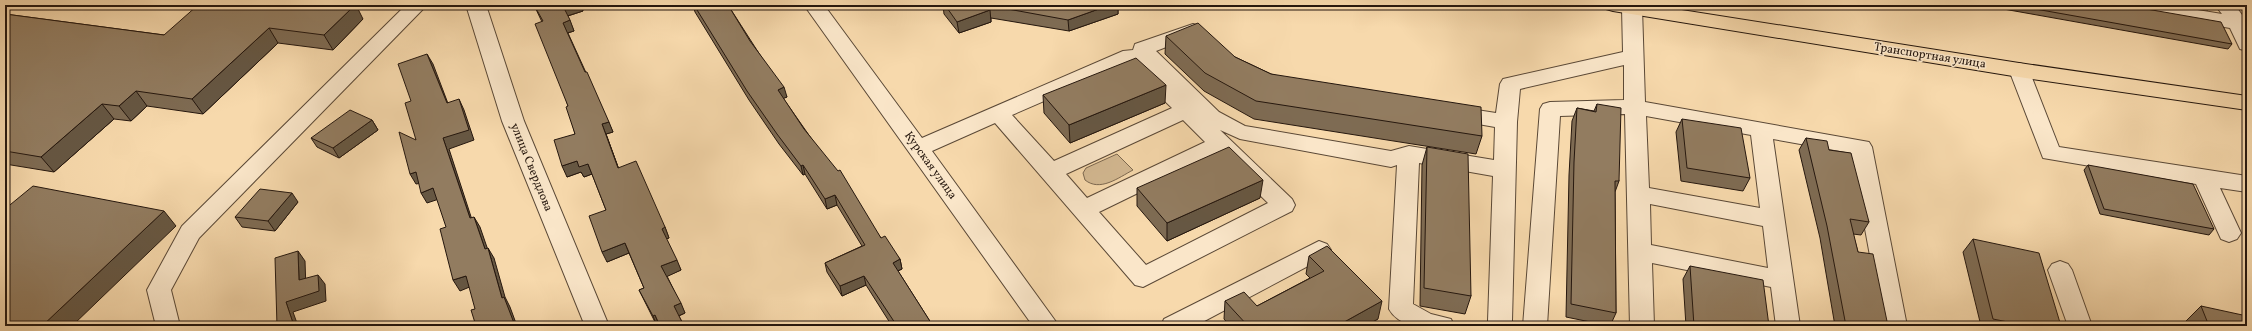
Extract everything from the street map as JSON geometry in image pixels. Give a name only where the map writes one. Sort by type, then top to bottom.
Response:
[{"type":"main road","name":"Транспортная улица","points":[[1622,6],[2019,70],[2247,103]]},
{"type":"street","points":[[168,326],[159,290],[190,232],[278,142],[417,5]]},
{"type":"street","name":"улица Свердлова","points":[[476,5],[513,121],[597,326]]},
{"type":"street","name":"Курская улица","points":[[814,5],[1047,326]]},
{"type":"street","points":[[2132,5],[2238,23]]},
{"type":"street","points":[[2225,5],[2238,23],[2247,45]]},
{"type":"street","points":[[1622,6],[1634,56],[1642,326]]},
{"type":"street","points":[[1209,38],[1197,28],[1142,49],[1212,117],[1240,132],[1391,159],[1409,154],[1505,170]]},
{"type":"street","points":[[918,148],[998,113],[1130,56],[1284,205],[1143,278],[998,113]]},
{"type":"street","points":[[1528,326],[1496,324],[1505,170],[1506,122],[1510,84],[1634,56]]},
{"type":"street","points":[[2019,70],[2050,153],[2247,184]]},
{"type":"street","points":[[1535,326],[1550,109],[1635,107],[1862,147],[1895,326]]},
{"type":"street","points":[[1429,109],[1506,122]]},
{"type":"street","points":[[1051,172],[1186,110]]},
{"type":"street","points":[[1761,129],[1788,326]]},
{"type":"street","points":[[1083,210],[1221,144]]},
{"type":"street","points":[[1409,154],[1401,309],[1426,323],[1442,326]]},
{"type":"street","points":[[2204,177],[2229,233]]},
{"type":"street","points":[[1638,194],[1773,219]]},
{"type":"street","points":[[1188,323],[1319,250]]},
{"type":"street","points":[[1640,252],[1781,280]]},
{"type":"street","points":[[2060,270],[2080,326]]},
{"type":"shaded area","points":[[1117,154],[1133,170],[1115,180],[1103,184],[1097,185],[1085,180],[1083,173],[1086,168]]},
{"type":"building","points":[[198,5],[355,5],[324,35],[269,28],[192,99],[136,91],[119,106],[102,104],[41,157],[5,151],[5,14],[164,35]]},
{"type":"building","points":[[534,5],[567,5],[563,6],[570,20],[563,23],[609,122],[602,124],[618,168],[636,161],[665,227],[662,229],[677,260],[661,266],[681,303],[674,306],[684,326],[660,326],[655,315],[653,316],[639,290],[644,288],[625,243],[602,252],[589,216],[606,210],[588,164],[579,167],[577,161],[562,166],[554,140],[575,134],[566,107],[568,106],[535,24],[543,21]]},
{"type":"building","points":[[694,5],[728,5],[750,41],[784,87],[778,90],[804,129],[838,171],[840,170],[881,238],[885,236],[900,259],[893,263],[933,326],[897,326],[864,276],[840,286],[825,263],[865,245],[835,195],[825,199],[803,165],[801,166],[777,134],[747,91]]},
{"type":"building","points":[[945,5],[985,5],[990,10],[957,22]]},
{"type":"building","points":[[986,5],[1110,5],[1068,20]]},
{"type":"building","points":[[2013,5],[2128,5],[2221,22],[2232,44]]},
{"type":"building","points":[[1198,23],[1235,57],[1271,74],[1481,107],[1482,136],[1256,101],[1205,73],[1166,36]]},
{"type":"building","points":[[427,54],[447,103],[459,99],[469,130],[443,138],[470,218],[474,217],[485,249],[488,248],[502,298],[504,297],[514,323],[506,326],[476,326],[471,310],[475,309],[466,276],[453,280],[440,229],[446,227],[433,188],[421,193],[416,172],[410,174],[399,132],[416,140],[405,103],[411,101],[398,64]]},
{"type":"building","points":[[1136,58],[1166,85],[1069,125],[1043,95]]},
{"type":"building","points":[[1597,104],[1621,108],[1619,181],[1615,181],[1616,313],[1571,304],[1574,162],[1577,108],[1596,112]]},
{"type":"building","points":[[350,110],[372,120],[333,148],[311,138]]},
{"type":"building","points":[[1682,119],[1741,128],[1750,178],[1687,168]]},
{"type":"building","points":[[1806,138],[1827,141],[1829,150],[1851,153],[1869,222],[1850,219],[1858,252],[1873,254],[1888,326],[1846,326],[1827,226]]},
{"type":"building","points":[[1229,147],[1263,180],[1167,223],[1137,188]]},
{"type":"building","points":[[1427,147],[1468,154],[1471,296],[1424,288]]},
{"type":"building","points":[[2088,165],[2193,184],[2214,229],[2104,209]]},
{"type":"building","points":[[33,186],[164,211],[42,326],[5,326],[5,209]]},
{"type":"building","points":[[260,189],[292,193],[268,221],[235,217]]},
{"type":"building","points":[[1973,239],[2039,253],[2061,326],[2028,326],[1993,319]]},
{"type":"building","points":[[1327,246],[1382,301],[1337,326],[1248,326],[1225,301],[1244,292],[1257,306],[1324,271],[1309,256]]},
{"type":"building","points":[[298,251],[299,280],[318,275],[319,291],[286,302],[294,326],[277,326],[275,258]]},
{"type":"building","points":[[1690,266],[1763,280],[1769,326],[1694,326]]},
{"type":"building","points":[[2201,306],[2247,316],[2247,326],[2209,326]]}]
